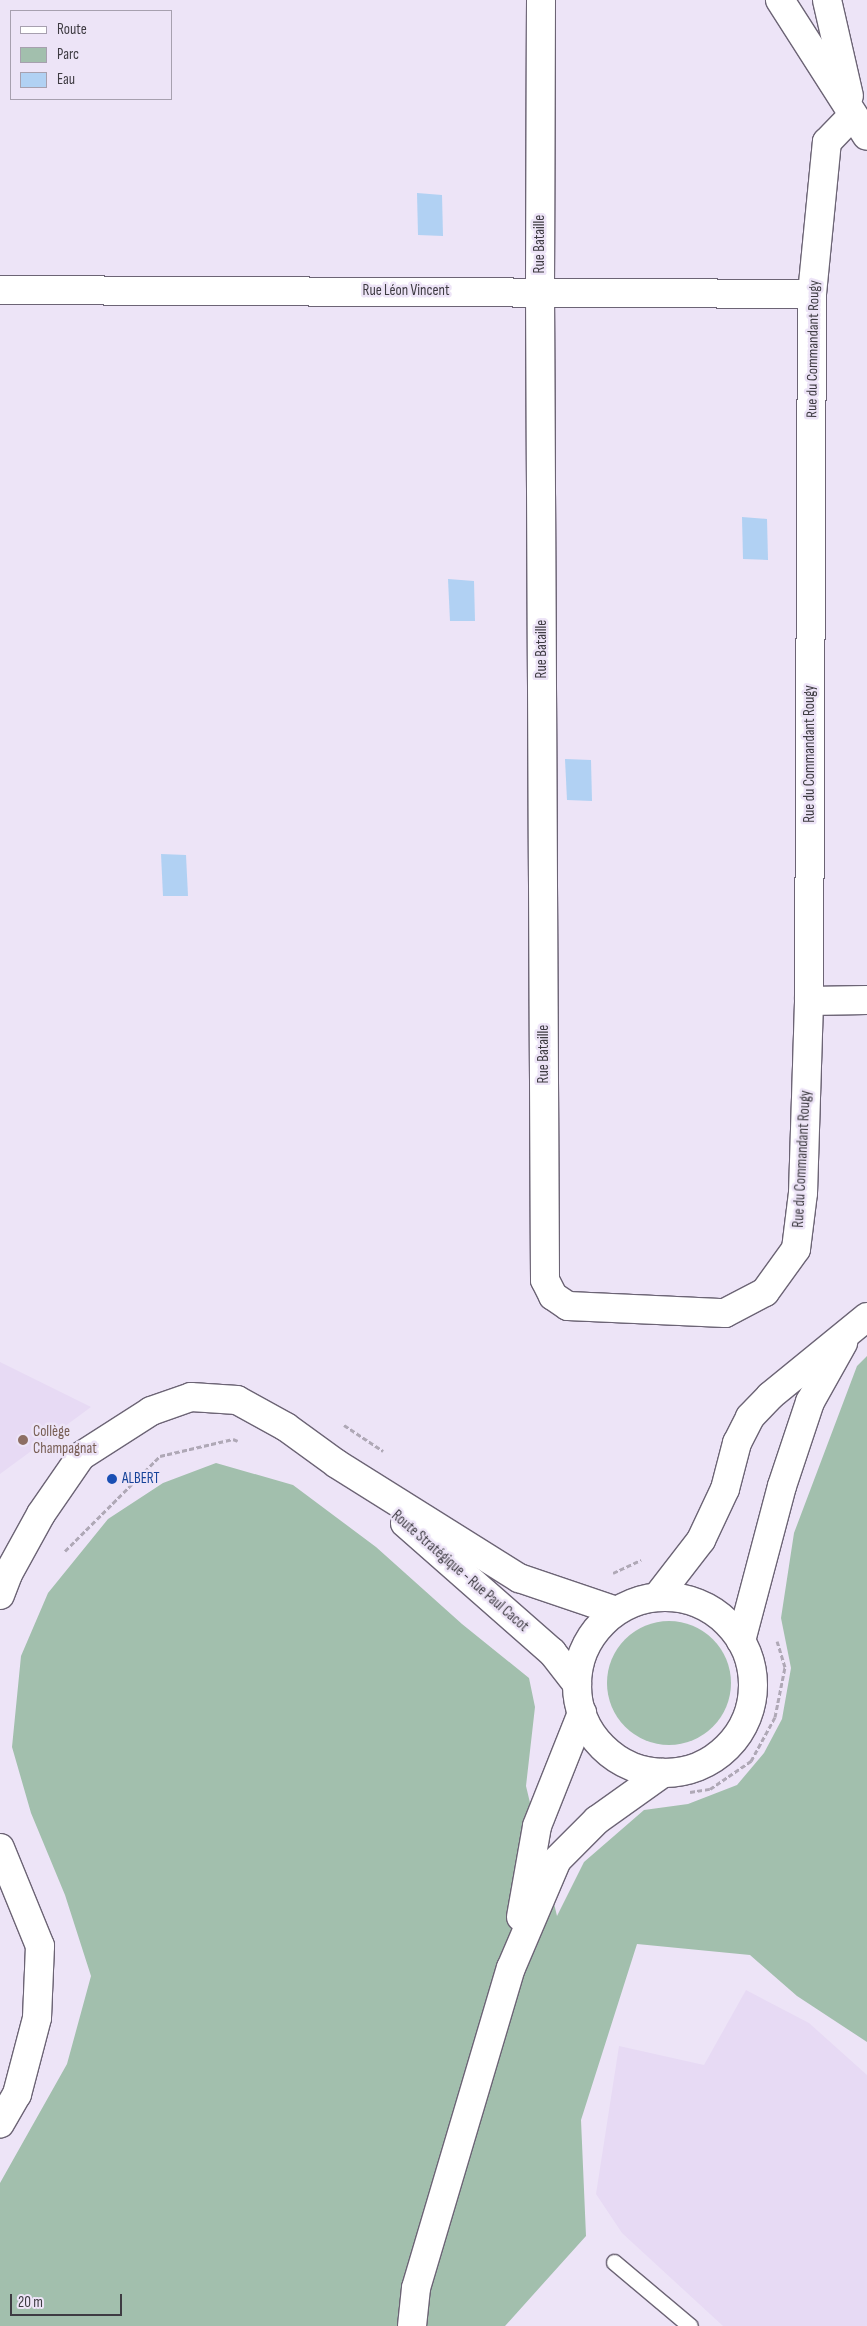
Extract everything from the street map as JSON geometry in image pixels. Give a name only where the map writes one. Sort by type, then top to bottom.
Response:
[{"type":"street","name":"Rue Bataille","points":[[542,0],[540,291],[545,1280],[553,1296]]},
{"type":"street","points":[[780,0],[860,125]]},
{"type":"street","points":[[827,0],[860,125]]},
{"type":"street","name":"Rue du Commandant Rougy","points":[[553,1296],[568,1306],[725,1313],[765,1292],[796,1249],[803,1193],[810,1002],[812,294],[827,142],[860,125]]},
{"type":"street","name":"Rue Léon Vincent","points":[[0,290],[540,291],[812,294]]},
{"type":"street","points":[[810,1002],[867,1000]]},
{"type":"street","points":[[657,1597],[701,1540],[725,1489],[737,1443],[750,1417],[770,1396],[859,1323]]},
{"type":"street","points":[[741,1641],[782,1486],[810,1402],[859,1323]]},
{"type":"street","name":"Route Stratégique - Rue Paul Cacot","points":[[0,1595],[8,1574],[41,1514],[81,1456],[151,1411],[191,1397],[237,1400],[286,1427],[337,1464],[519,1578],[616,1611]]},
{"type":"street","name":"Route Stratégique - Rue Paul Cacot","points":[[337,1464],[552,1652],[577,1684]]},
{"type":"street","points":[[657,1597],[682,1598],[706,1607],[726,1622],[741,1641],[752,1666],[753,1692],[747,1718],[733,1741],[713,1759],[689,1770],[663,1773],[637,1768],[613,1756],[594,1737],[582,1713],[577,1684],[582,1655],[596,1630],[616,1611],[636,1602],[657,1597]]},
{"type":"street","points":[[512,1968],[537,1826],[582,1713]]},
{"type":"street","points":[[412,2326],[416,2288],[512,1968],[557,1860],[597,1820],[663,1773]]},
{"type":"street","points":[[0,1848],[40,1946],[37,2018],[16,2094],[0,2123]]},
{"type":"lane","points":[[614,2262],[690,2326]]},
{"type":"path","points":[[65,1551],[160,1456],[233,1439],[242,1443]]},
{"type":"shaded area","name":"Collège Champagnat","points":[[0,1362],[91,1407],[0,1474]]},
{"type":"shaded area","points":[[746,1990],[809,2023],[867,2075],[867,2326],[723,2326],[622,2233],[596,2194],[619,2046],[704,2065]]},
{"type":"green space","points":[[867,1356],[867,2042],[797,1996],[750,1955],[637,1944],[581,2120],[586,2236],[505,2326],[0,2326],[0,2183],[67,2064],[91,1976],[65,1895],[31,1813],[12,1747],[21,1656],[48,1593],[108,1519],[163,1483],[216,1463],[293,1485],[376,1547],[462,1624],[529,1678],[535,1707],[526,1786],[557,1916],[584,1862],[644,1810],[688,1804],[737,1785],[764,1753],[782,1719],[791,1668],[781,1618],[794,1533],[857,1366]]},
{"type":"green space","points":[[669,1621],[693,1626],[704,1631],[713,1639],[721,1648],[726,1659],[731,1683],[726,1707],[721,1718],[713,1727],[704,1735],[693,1740],[669,1745],[645,1740],[634,1735],[625,1727],[617,1718],[612,1707],[607,1683],[612,1659],[617,1648],[625,1639],[634,1631],[645,1626]]},
{"type":"water","points":[[417,193],[442,195],[443,236],[418,235]]},
{"type":"water","points":[[742,517],[767,519],[768,560],[743,559]]},
{"type":"water","points":[[448,579],[474,581],[475,621],[450,621]]},
{"type":"water","points":[[565,759],[591,760],[592,801],[567,800]]},
{"type":"water","points":[[161,854],[186,855],[188,896],[163,896]]},
{"type":"place","name":"Collège Champagnat","points":[[23,1440]]},
{"type":"place","name":"ALBERT","points":[[112,1479]]}]
